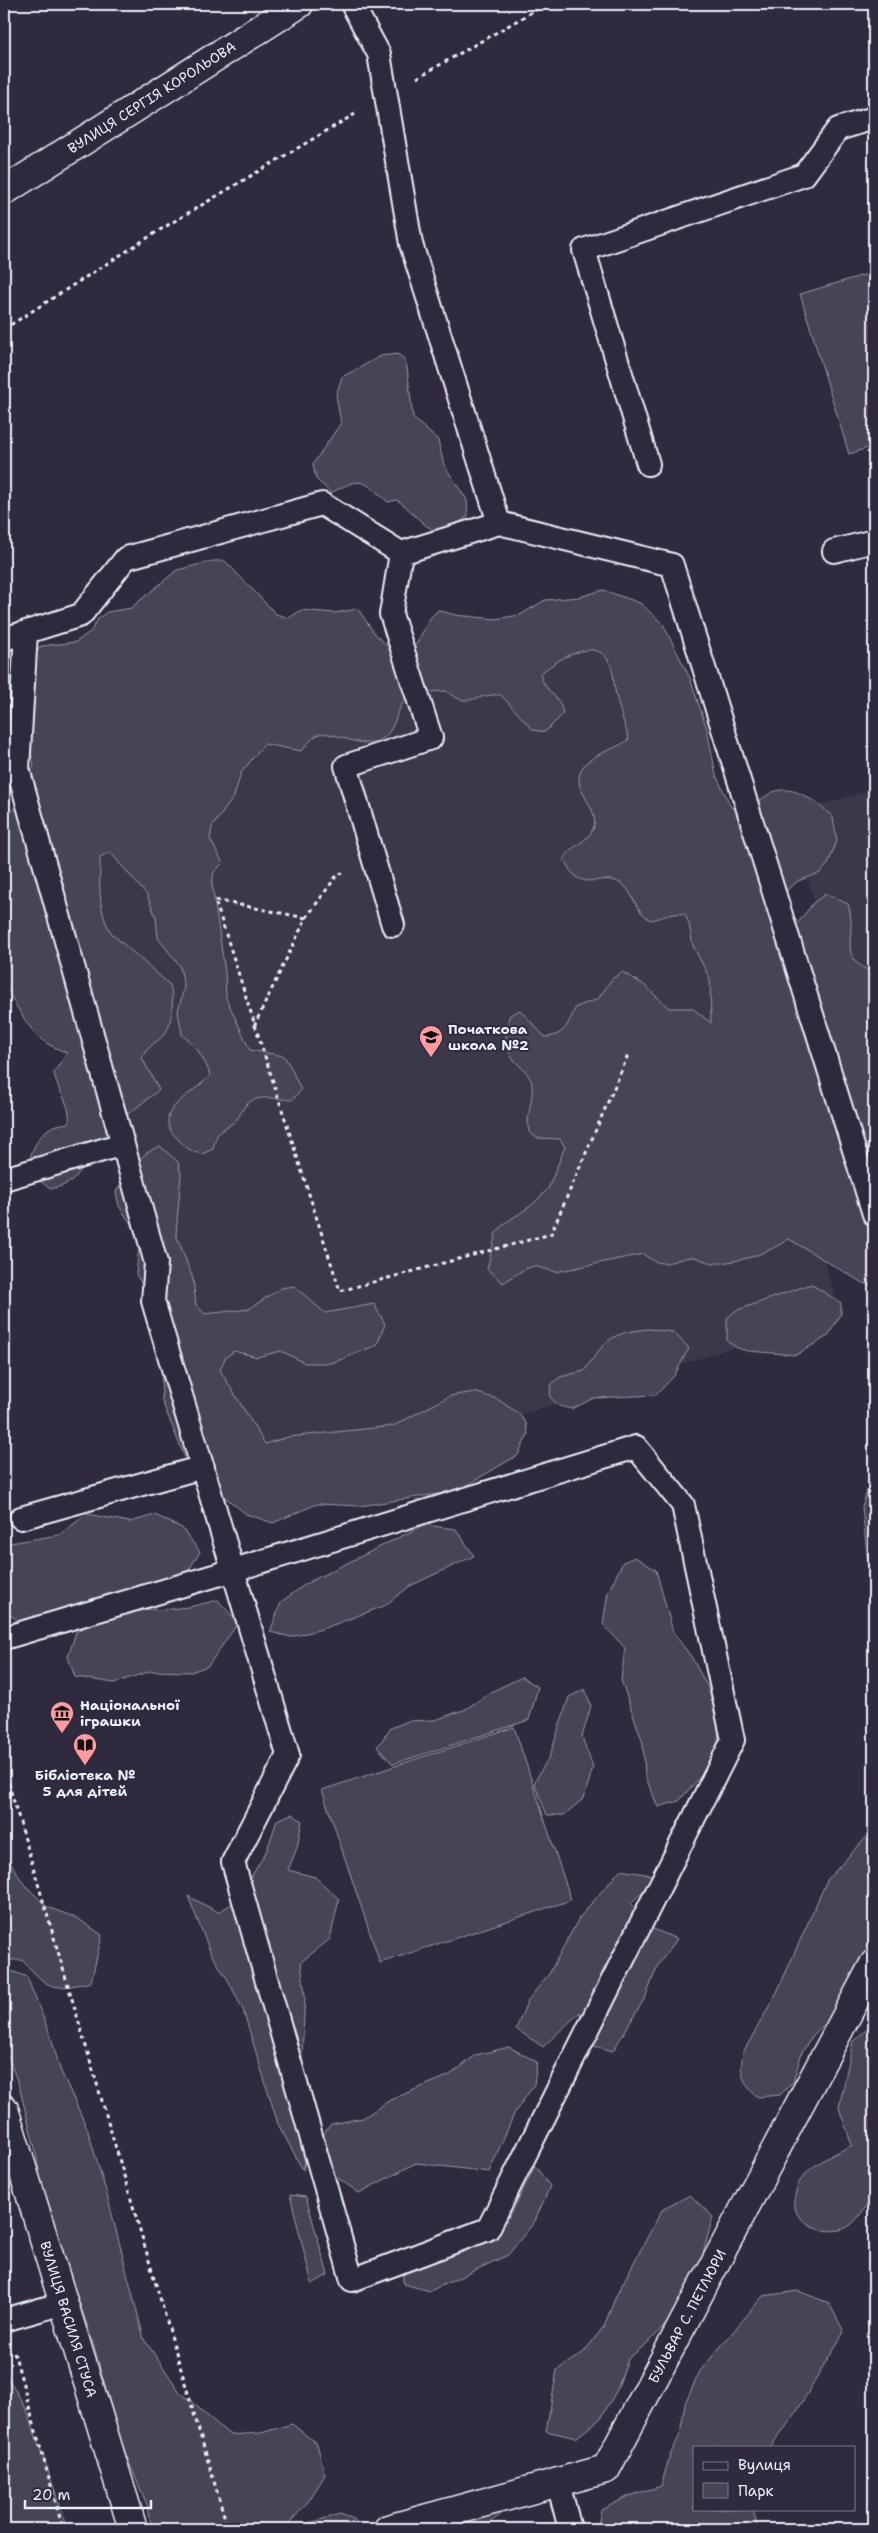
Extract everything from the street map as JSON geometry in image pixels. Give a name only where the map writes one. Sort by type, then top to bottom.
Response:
[{"type":"street","name":"ВУЛИЦЯ СЕРГІЯ КОРОЛЬОВА","points":[[4,191],[299,4]]},
{"type":"street","name":"БУЛЬВАР C. ПЕТЛЮРИ","points":[[388,2529],[606,2469],[874,1964]]},
{"type":"street","name":"ВУЛИЦЯ ВАСИЛЯ СТУСА","points":[[4,2109],[133,2529]]},
{"type":"lane","points":[[352,4],[380,54],[411,244],[499,523]]},
{"type":"lane","points":[[648,464],[584,250],[804,176],[838,129],[874,118]]},
{"type":"lane","points":[[4,639],[81,615],[126,558],[322,504],[401,553],[499,523],[672,565],[874,1214]]},
{"type":"lane","points":[[834,551],[874,541]]},
{"type":"lane","points":[[393,925],[346,766],[431,738],[391,614],[401,553]]},
{"type":"lane","points":[[4,1638],[234,1570],[636,1447],[683,1505],[733,1740],[488,2229],[352,2280],[233,1862],[288,1755],[234,1570],[153,1301],[156,1263],[18,769],[26,632]]},
{"type":"lane","points":[[4,1179],[122,1144]]},
{"type":"lane","points":[[21,1518],[203,1467]]},
{"type":"lane","points":[[4,2319],[64,2303]]},
{"type":"lane","points":[[558,2483],[570,2529]]},
{"type":"path","points":[[4,329],[163,228],[546,4]]},
{"type":"path","points":[[254,1026],[306,918],[338,874],[375,864]]},
{"type":"path","points":[[306,918],[214,900],[340,1291],[551,1234],[629,1053]]},
{"type":"path","points":[[4,1768],[228,2529]]},
{"type":"path","points":[[4,2319],[63,2529]]},
{"type":"shaded area","name":"Початкова школа №2","points":[[618,614],[841,1314],[244,1502],[21,803]]},
{"type":"shaded area","points":[[874,789],[874,1104],[789,815]]},
{"type":"green space","points":[[874,272],[874,446],[849,454],[800,294]]},
{"type":"green space","points":[[398,354],[404,359],[407,367],[413,418],[438,440],[444,465],[467,500],[468,516],[447,533],[432,529],[397,500],[388,502],[372,488],[361,482],[350,484],[331,493],[316,479],[313,464],[341,423],[336,395],[342,377],[381,356]]},
{"type":"green space","points":[[213,561],[225,561],[276,614],[289,618],[301,610],[334,613],[358,609],[375,634],[400,658],[417,643],[430,618],[438,610],[455,615],[495,619],[520,615],[545,600],[579,597],[603,590],[640,603],[663,624],[690,678],[707,729],[716,775],[731,807],[743,812],[773,792],[790,790],[806,796],[833,817],[837,841],[828,864],[820,873],[798,881],[789,888],[782,898],[784,922],[797,924],[814,902],[826,894],[848,904],[851,916],[851,953],[862,967],[874,973],[874,1287],[861,1282],[789,1239],[772,1249],[754,1256],[726,1262],[713,1263],[690,1257],[661,1263],[643,1254],[556,1272],[534,1266],[523,1270],[503,1283],[487,1269],[496,1233],[504,1224],[532,1205],[548,1189],[565,1147],[560,1139],[537,1138],[529,1132],[528,1120],[532,1085],[528,1074],[514,1060],[508,1050],[506,1032],[510,1015],[520,1010],[545,1037],[558,1034],[565,1028],[576,1007],[598,999],[612,979],[622,972],[643,984],[669,1008],[692,1008],[711,1023],[710,979],[693,946],[685,914],[671,914],[650,920],[641,911],[622,884],[606,880],[584,880],[577,877],[570,871],[564,859],[593,829],[594,817],[580,788],[580,773],[590,760],[629,739],[615,690],[610,663],[602,653],[594,650],[574,653],[540,674],[546,686],[559,702],[563,714],[545,732],[533,730],[501,695],[467,700],[454,697],[446,691],[420,693],[406,699],[389,732],[376,742],[360,742],[322,734],[317,735],[301,751],[264,744],[241,773],[234,797],[212,827],[210,839],[223,863],[214,872],[212,884],[225,972],[226,998],[250,1050],[284,1056],[301,1090],[292,1100],[262,1098],[247,1104],[235,1121],[219,1133],[213,1149],[202,1154],[191,1150],[177,1138],[170,1128],[168,1119],[171,1111],[178,1103],[210,1075],[205,1063],[192,1043],[182,1035],[178,1011],[184,988],[180,966],[158,938],[156,917],[147,895],[110,852],[100,857],[100,897],[107,925],[112,934],[170,985],[172,1009],[168,1027],[164,1035],[148,1049],[142,1058],[159,1090],[128,1114],[72,1181],[50,1189],[32,1173],[30,1162],[36,1144],[49,1128],[69,1123],[69,1116],[54,1072],[67,1053],[51,1046],[37,1036],[14,1002],[5,978],[11,959],[4,951],[4,882],[7,858],[4,845],[4,823],[11,814],[34,765],[18,707],[34,656],[41,646],[76,642],[91,631],[98,619],[107,612],[131,608],[177,570]]},
{"type":"green space","points":[[160,1146],[178,1162],[181,1174],[176,1234],[193,1279],[196,1305],[205,1314],[249,1309],[281,1288],[294,1286],[325,1313],[374,1304],[385,1324],[377,1345],[332,1363],[305,1363],[281,1351],[257,1357],[234,1351],[225,1358],[220,1370],[265,1444],[288,1437],[393,1426],[450,1396],[474,1392],[497,1399],[518,1413],[526,1423],[528,1434],[518,1455],[457,1491],[360,1506],[317,1504],[273,1523],[246,1514],[189,1468],[162,1401],[160,1318],[136,1274],[140,1238],[119,1206],[116,1192],[139,1159],[152,1149]]},
{"type":"green space","points":[[811,1284],[841,1303],[841,1314],[828,1336],[796,1355],[748,1351],[737,1348],[727,1341],[727,1318],[735,1311]]},
{"type":"green space","points":[[650,1329],[673,1332],[689,1348],[674,1376],[656,1395],[594,1398],[572,1409],[559,1406],[550,1397],[551,1385],[560,1377],[584,1371],[604,1345],[617,1335]]},
{"type":"green space","points":[[874,1481],[874,1619],[862,1507],[868,1488]]},
{"type":"green space","points":[[87,1514],[130,1522],[155,1515],[182,1528],[200,1552],[176,1590],[138,1585],[34,1633],[4,1610],[4,1544],[59,1535]]},
{"type":"green space","points":[[424,1525],[456,1529],[474,1556],[410,1586],[384,1606],[322,1629],[291,1637],[270,1632],[281,1602],[307,1583]]},
{"type":"green space","points":[[635,1557],[656,1570],[673,1632],[692,1658],[707,1686],[719,1716],[718,1748],[701,1776],[679,1801],[658,1807],[645,1776],[643,1743],[621,1680],[625,1648],[603,1624],[608,1592],[623,1562]]},
{"type":"green space","points":[[218,1600],[238,1623],[208,1666],[191,1672],[151,1671],[114,1683],[75,1677],[68,1657],[76,1632],[100,1618],[123,1606],[157,1610],[189,1607]]},
{"type":"green space","points":[[522,1677],[538,1687],[529,1720],[393,1764],[377,1747],[391,1728],[408,1721],[435,1720],[466,1709],[493,1691]]},
{"type":"green space","points":[[585,1689],[591,1706],[582,1737],[593,1767],[584,1798],[564,1815],[547,1815],[534,1783],[550,1755],[569,1697]]},
{"type":"green space","points":[[514,1727],[571,1900],[380,1963],[322,1790]]},
{"type":"green space","points":[[292,1814],[302,1821],[297,1848],[288,1870],[315,1877],[339,1899],[330,1939],[301,1962],[305,1995],[300,2097],[312,2135],[303,2170],[278,2124],[243,2010],[228,1980],[211,1954],[188,1896],[218,1912],[237,1901],[267,1850],[277,1820]]},
{"type":"green space","points":[[874,1825],[874,1899],[866,1956],[843,2007],[814,2034],[802,2052],[793,2082],[780,2095],[758,2097],[745,2083],[743,2077],[742,2058],[744,2051],[777,1992],[827,1880],[872,1831]]},
{"type":"green space","points":[[4,1853],[24,1884],[47,1907],[77,1918],[102,1935],[91,1982],[67,1987],[52,1986],[45,1983],[22,1960],[4,1960]]},
{"type":"green space","points":[[620,1870],[658,1876],[631,1903],[651,1928],[677,1939],[658,1965],[646,1996],[613,2051],[583,2043],[580,2012],[543,2047],[516,2029],[528,2000],[549,1974],[579,1918]]},
{"type":"green space","points":[[4,1968],[27,1977],[51,2037],[60,2069],[87,2128],[106,2191],[144,2339],[180,2392],[230,2435],[261,2433],[292,2424],[317,2444],[325,2475],[308,2502],[284,2529],[152,2529],[148,2507],[123,2448],[91,2337],[60,2247],[41,2184],[36,2152],[19,2086],[4,2045]]},
{"type":"green space","points":[[871,2026],[874,2026],[874,2202],[869,2202],[851,2225],[836,2231],[829,2231],[808,2224],[797,2214],[794,2208],[796,2193],[802,2178],[814,2166],[852,2145],[839,2108],[853,2041]]},
{"type":"green space","points":[[509,2047],[537,2062],[534,2085],[515,2112],[489,2172],[416,2163],[359,2193],[332,2174],[312,2149],[331,2124],[363,2118],[390,2100],[450,2075],[476,2055]]},
{"type":"green space","points":[[535,2166],[550,2186],[535,2221],[508,2255],[430,2291],[403,2284],[403,2270],[495,2236],[513,2210]]},
{"type":"green space","points":[[290,2195],[306,2197],[328,2275],[312,2284]]},
{"type":"green space","points":[[690,2195],[713,2217],[702,2257],[674,2316],[652,2339],[628,2359],[617,2390],[601,2418],[576,2438],[546,2431],[557,2370],[584,2352],[604,2326],[616,2296],[662,2210]]},
{"type":"green space","points":[[798,2291],[829,2303],[844,2332],[794,2416],[771,2446],[693,2446],[693,2510],[753,2510],[758,2529],[597,2529],[601,2510],[629,2496],[661,2486],[670,2455],[680,2435],[685,2403],[700,2371],[763,2296]]},
{"type":"green space","points":[[4,2371],[27,2410],[68,2529],[4,2529]]},
{"type":"green space","points":[[506,2488],[510,2507],[489,2524],[457,2526],[450,2497],[476,2489]]},
{"type":"green space","points":[[340,2514],[354,2519],[360,2529],[299,2529],[302,2525]]},
{"type":"place","name":"Початкова школа №2","points":[[431,1058]]},
{"type":"place","name":"Національної іграшки","points":[[62,1734]]},
{"type":"place","name":"Бібліотека № 5 для дітей","points":[[85,1766]]}]
